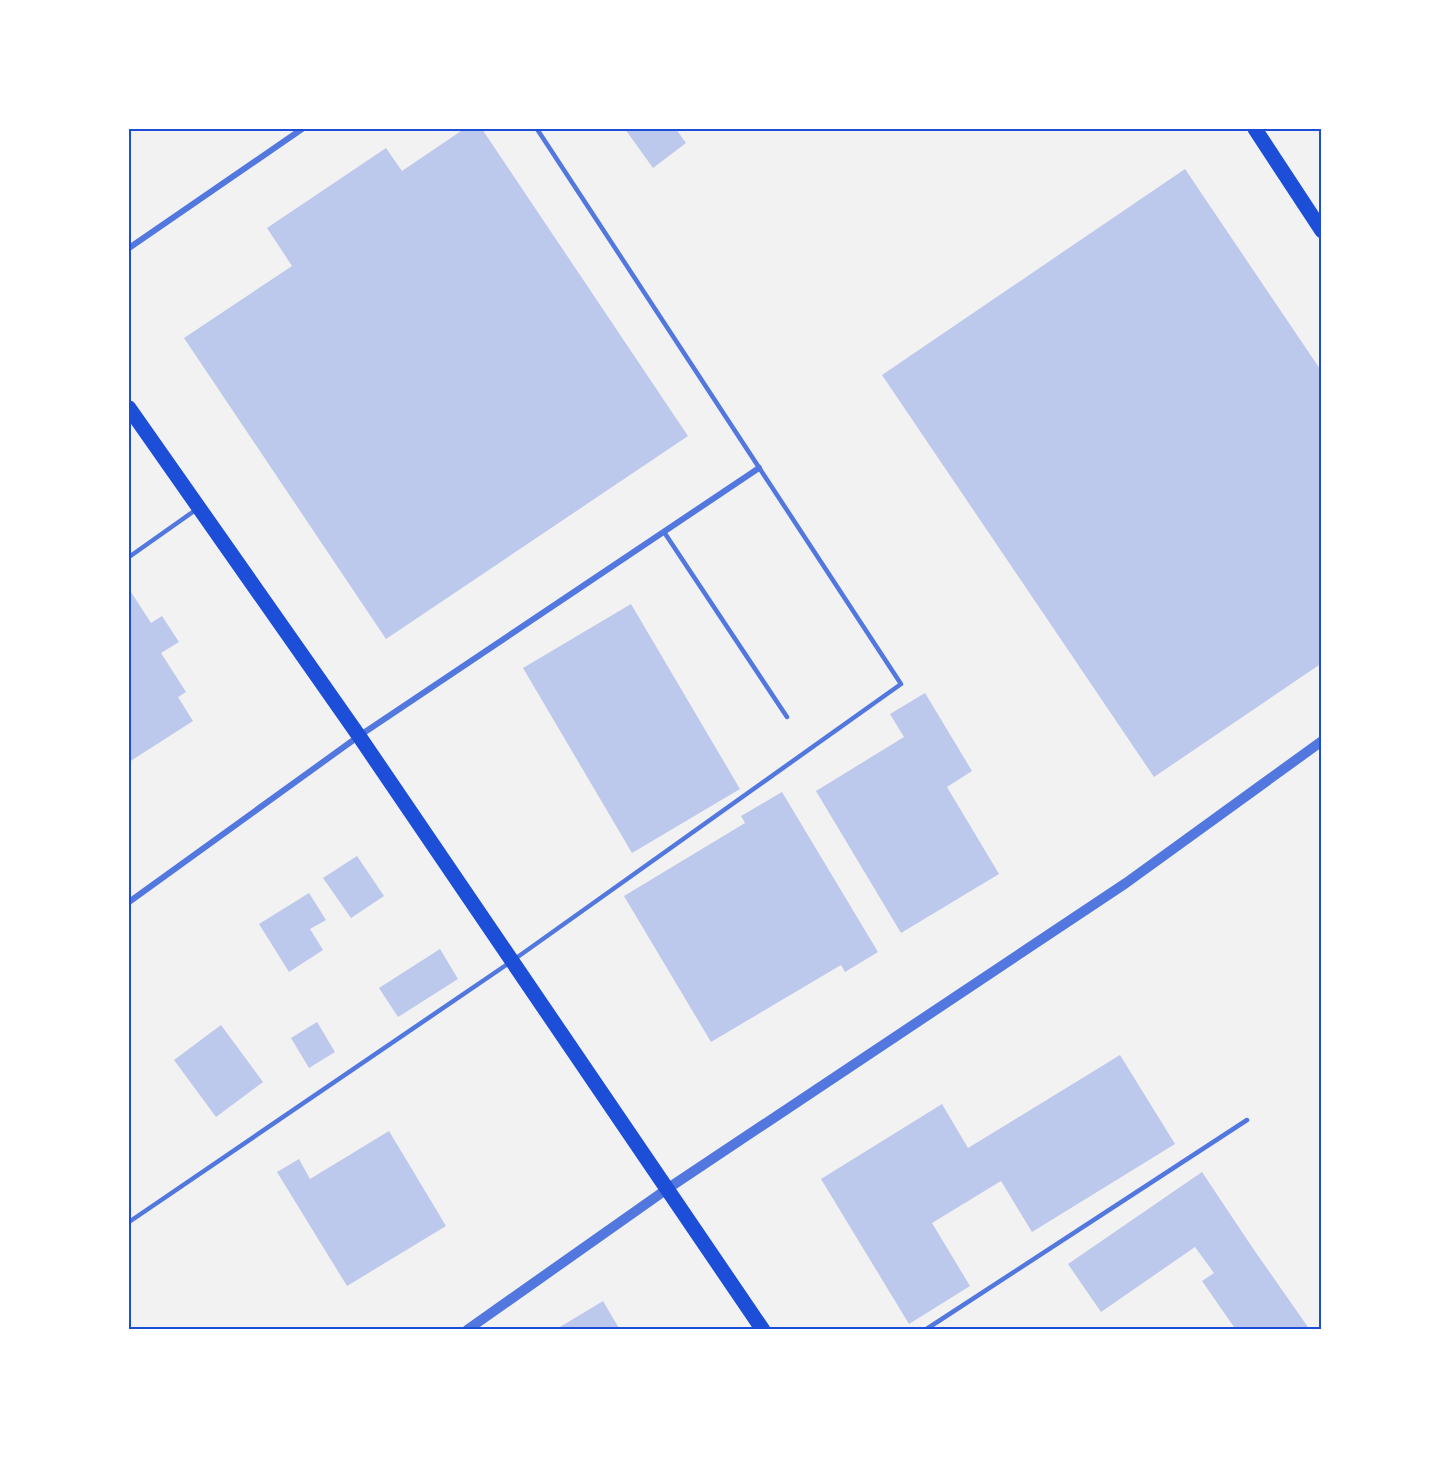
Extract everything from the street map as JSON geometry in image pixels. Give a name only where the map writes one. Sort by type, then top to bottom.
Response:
[{"type":"main road","points":[[1255,129],[1322,231]]},
{"type":"main road","points":[[129,408],[359,736],[763,1330]]},
{"type":"street","points":[[129,248],[302,129]]},
{"type":"street","points":[[129,902],[359,736],[759,468]]},
{"type":"street","points":[[466,1330],[667,1189],[1126,883],[1322,741]]},
{"type":"lane","points":[[129,1222],[512,961],[901,684],[537,129]]},
{"type":"lane","points":[[129,557],[199,507]]},
{"type":"lane","points":[[663,532],[787,717]]},
{"type":"lane","points":[[925,1330],[1247,1120]]},
{"type":"building","points":[[464,129],[482,129],[688,436],[386,639],[184,338],[292,266],[267,228],[386,148],[402,171]]},
{"type":"building","points":[[625,129],[676,129],[686,143],[653,168]]},
{"type":"building","points":[[1185,169],[1322,372],[1322,663],[1154,777],[882,375]]},
{"type":"building","points":[[129,589],[151,623],[162,616],[179,642],[161,653],[186,692],[178,697],[193,721],[129,762]]},
{"type":"building","points":[[631,604],[740,789],[632,853],[523,668]]},
{"type":"building","points":[[925,693],[972,771],[947,787],[999,874],[901,933],[816,791],[904,737],[890,714]]},
{"type":"building","points":[[782,792],[878,952],[845,972],[841,965],[711,1042],[624,896],[745,823],[741,816]]},
{"type":"building","points":[[357,856],[384,896],[351,918],[323,878]]},
{"type":"building","points":[[309,893],[326,920],[310,929],[323,950],[289,972],[259,924]]},
{"type":"building","points":[[440,949],[458,979],[398,1017],[379,988]]},
{"type":"building","points":[[317,1022],[335,1052],[309,1068],[291,1038]]},
{"type":"building","points":[[221,1025],[263,1082],[216,1117],[174,1060]]},
{"type":"building","points":[[1120,1055],[1175,1144],[1032,1232],[1001,1181],[932,1223],[970,1286],[909,1324],[821,1179],[942,1104],[968,1148]]},
{"type":"building","points":[[389,1131],[446,1226],[347,1286],[277,1172],[299,1159],[310,1179]]},
{"type":"building","points":[[1202,1172],[1310,1330],[1236,1330],[1202,1281],[1214,1273],[1195,1247],[1101,1312],[1068,1264]]},
{"type":"building","points":[[603,1301],[620,1330],[555,1330]]}]
